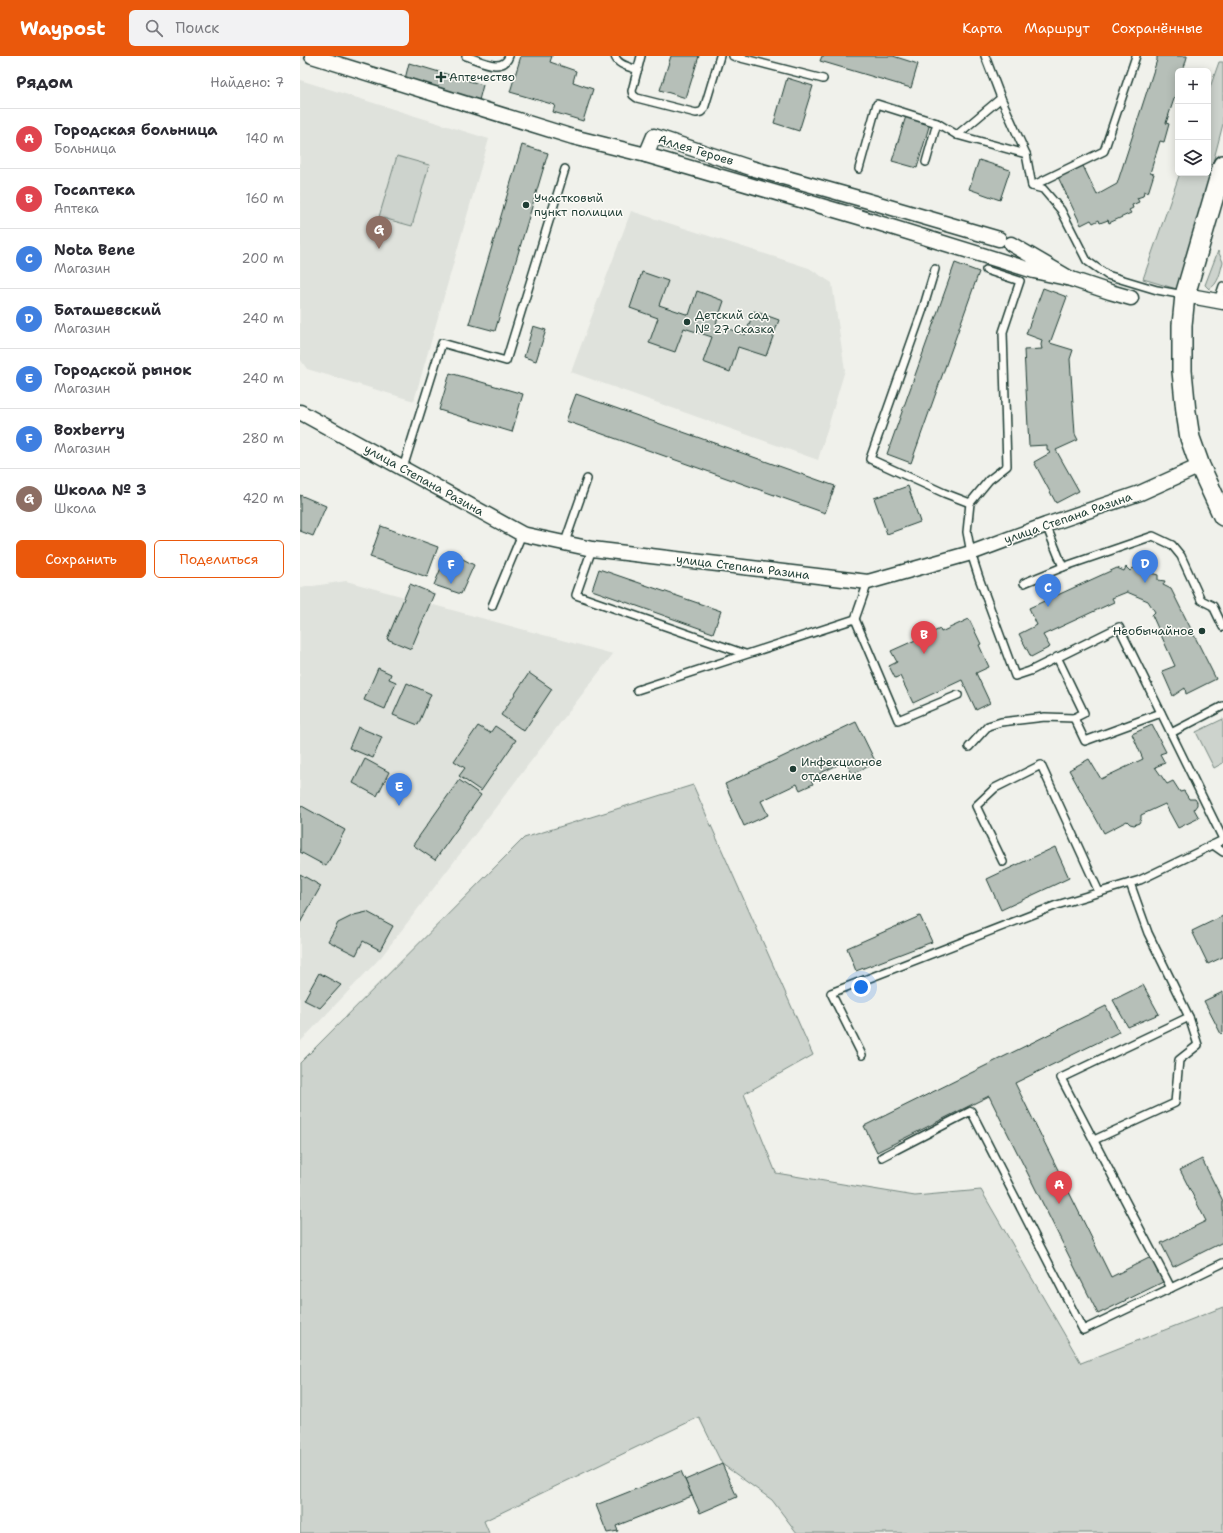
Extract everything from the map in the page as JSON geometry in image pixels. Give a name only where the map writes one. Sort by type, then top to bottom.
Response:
[{"type":"main road","points":[[1223,164],[1185,295],[1182,325],[1182,371],[1190,438],[1200,466],[1223,516]]},
{"type":"street","name":"Аллея Героев","points":[[312,56],[573,137],[646,155],[654,136],[751,168],[1005,242],[1071,279]]},
{"type":"street","points":[[646,155],[859,217],[1034,271],[1071,279],[1131,298]]},
{"type":"street","points":[[1185,295],[1221,302]]},
{"type":"street","name":"улица Степана Разина","points":[[300,412],[522,534],[592,549],[868,582],[971,553],[1046,525],[1140,493],[1200,466]]},
{"type":"lane","points":[[466,56],[496,66],[503,65],[508,61],[510,56]]},
{"type":"lane","points":[[615,56],[620,63],[638,70]]},
{"type":"lane","points":[[641,56],[632,91],[633,95],[637,98],[696,112],[701,112],[704,109],[720,56]]},
{"type":"lane","points":[[733,56],[823,79]]},
{"type":"lane","points":[[984,56],[1026,154],[1032,186]]},
{"type":"lane","points":[[1032,186],[1104,151],[1136,56]]},
{"type":"lane","points":[[957,135],[1001,98]]},
{"type":"lane","points":[[859,169],[877,104],[937,123],[957,135],[1026,154]]},
{"type":"lane","points":[[926,162],[937,123]]},
{"type":"lane","points":[[403,468],[442,343],[506,361],[565,169]]},
{"type":"lane","points":[[1032,186],[1043,189],[1061,210],[1087,261],[1107,275],[1157,290],[1185,295]]},
{"type":"lane","points":[[936,269],[870,459],[944,493],[970,503]]},
{"type":"lane","points":[[862,1055],[831,993],[1057,904],[1140,880],[1223,840],[1119,627],[1030,671],[1015,676],[982,587],[971,553],[967,532],[970,503],[989,480],[1007,466],[1003,332],[1020,281],[986,270]]},
{"type":"lane","points":[[1221,302],[1223,286]]},
{"type":"lane","points":[[565,542],[587,479]]},
{"type":"lane","points":[[1046,525],[1063,567]]},
{"type":"lane","points":[[492,606],[522,534]]},
{"type":"lane","points":[[1024,583],[1063,567],[1153,536],[1172,545],[1181,556],[1201,600],[1213,606],[1223,628]]},
{"type":"lane","points":[[592,549],[576,594],[745,654]]},
{"type":"lane","points":[[868,582],[855,620],[898,720],[958,695]]},
{"type":"lane","points":[[637,690],[745,654],[855,620]]},
{"type":"lane","points":[[969,746],[988,726],[1001,722],[1045,717],[1074,718],[1084,713],[1057,657]]},
{"type":"lane","points":[[1171,733],[1223,706]]},
{"type":"lane","points":[[1074,718],[1085,741],[1161,713]]},
{"type":"lane","points":[[1003,862],[976,806],[995,788],[1041,765],[1099,892]]},
{"type":"lane","points":[[1213,845],[1223,852]]},
{"type":"lane","points":[[1094,1140],[1175,1103],[1179,1060],[1198,1045],[1189,1017],[1148,933],[1130,883]]},
{"type":"lane","points":[[1171,1288],[1061,1078],[1189,1017]]},
{"type":"lane","points":[[882,1157],[971,1111],[1083,1330],[1223,1263]]},
{"type":"shaded area","points":[[1219,62],[1223,62],[1223,124],[1211,170],[1211,104],[1211,85]]},
{"type":"shaded area","points":[[300,80],[489,139],[414,401],[307,369],[300,359]]},
{"type":"shaded area","points":[[397,156],[429,165],[412,226],[379,217]]},
{"type":"shaded area","points":[[1179,176],[1210,176],[1180,290],[1143,279]]},
{"type":"shaded area","points":[[631,211],[809,268],[832,283],[845,370],[818,460],[571,372]]},
{"type":"shaded area","points":[[1218,251],[1223,262],[1217,281],[1209,289],[1205,285]]},
{"type":"shaded area","points":[[346,581],[613,654],[381,957],[300,1042],[300,588]]},
{"type":"shaded area","points":[[1223,719],[1223,763],[1214,768],[1196,732]]},
{"type":"shaded area","points":[[693,785],[813,1055],[744,1094],[776,1173],[915,1196],[981,1190],[1081,1363],[1223,1307],[1223,1533],[797,1533],[772,1500],[722,1464],[699,1417],[484,1521],[489,1533],[300,1533],[300,1063],[524,838]]},
{"type":"building","points":[[521,56],[552,56],[550,62],[576,71],[573,82],[593,89],[583,121],[553,112],[555,105],[510,92]]},
{"type":"building","points":[[671,56],[699,56],[686,98],[660,90]]},
{"type":"building","points":[[822,56],[893,56],[918,64],[911,88],[820,61]]},
{"type":"building","points":[[1157,56],[1187,56],[1184,68],[1175,68],[1175,96],[1166,123],[1169,124],[1164,142],[1160,141],[1150,173],[1154,174],[1148,193],[1144,191],[1143,196],[1137,198],[1139,202],[1132,205],[1133,208],[1129,210],[1131,213],[1109,223],[1108,220],[1100,223],[1099,220],[1093,223],[1091,220],[1081,225],[1058,177],[1083,166],[1097,195],[1117,184]]},
{"type":"building","points":[[409,63],[483,85],[478,104],[404,83]]},
{"type":"building","points":[[787,78],[813,86],[799,131],[774,123]]},
{"type":"building","points":[[906,116],[930,123],[917,168],[892,161]]},
{"type":"building","points":[[522,145],[548,153],[495,331],[469,324]]},
{"type":"building","points":[[979,160],[1010,170],[1000,200],[969,189]]},
{"type":"building","points":[[955,263],[979,272],[911,463],[887,454]]},
{"type":"building","name":"Детский сад № 27 Сказка","points":[[642,272],[668,281],[659,305],[689,315],[697,291],[724,301],[716,324],[745,335],[754,311],[779,320],[766,356],[738,347],[730,372],[703,362],[712,337],[684,328],[675,352],[649,343],[658,318],[630,308]]},
{"type":"building","points":[[1043,288],[1067,297],[1050,343],[1073,350],[1070,359],[1075,434],[1078,440],[1056,450],[1079,491],[1056,503],[1034,462],[1050,453],[1047,449],[1047,445],[1029,446],[1024,350],[1042,349],[1042,340],[1026,334]]},
{"type":"building","points":[[533,326],[546,330],[536,361],[524,357]]},
{"type":"building","points":[[450,373],[523,394],[512,432],[439,410]]},
{"type":"building","points":[[576,394],[835,486],[825,513],[566,421]]},
{"type":"building","points":[[908,486],[920,522],[887,534],[874,498]]},
{"type":"building","points":[[300,495],[326,506],[313,536],[300,531]]},
{"type":"building","points":[[381,526],[438,547],[427,577],[370,557]]},
{"type":"building","points":[[448,551],[474,565],[461,594],[434,585]]},
{"type":"building","points":[[1126,567],[1130,571],[1133,568],[1158,575],[1158,580],[1165,581],[1163,585],[1171,589],[1216,679],[1186,694],[1185,688],[1173,696],[1162,671],[1175,666],[1152,615],[1155,612],[1148,601],[1127,592],[1112,598],[1114,602],[1043,635],[1050,647],[1031,657],[1019,634],[1037,625],[1029,608],[1117,568],[1124,571]]},
{"type":"building","points":[[599,569],[721,611],[713,633],[592,590]]},
{"type":"building","points":[[410,584],[434,594],[411,649],[387,639]]},
{"type":"building","points":[[969,619],[981,644],[979,645],[989,667],[976,673],[990,703],[976,710],[962,680],[913,703],[900,676],[895,678],[889,666],[897,662],[891,651],[940,629],[941,632]]},
{"type":"building","points":[[378,668],[391,674],[389,679],[396,682],[385,709],[364,700]]},
{"type":"building","points":[[529,673],[552,689],[524,731],[501,715]]},
{"type":"building","points":[[407,683],[431,694],[418,725],[393,715]]},
{"type":"building","name":"Инфекционое отделение","points":[[856,722],[876,763],[852,774],[846,761],[810,778],[813,784],[800,790],[797,784],[761,801],[768,815],[744,826],[725,784]]},
{"type":"building","points":[[1152,725],[1166,752],[1160,754],[1165,763],[1155,767],[1167,784],[1173,781],[1180,792],[1184,791],[1189,799],[1195,799],[1197,805],[1194,809],[1199,818],[1178,828],[1165,804],[1141,815],[1139,823],[1134,825],[1127,821],[1104,833],[1069,770],[1089,759],[1101,779],[1143,759],[1132,734]]},
{"type":"building","points":[[478,726],[490,733],[495,726],[516,740],[481,791],[459,776],[465,768],[454,761]]},
{"type":"building","points":[[358,727],[382,737],[373,758],[349,748]]},
{"type":"building","points":[[365,759],[389,772],[377,796],[353,783]]},
{"type":"building","points":[[459,780],[481,795],[435,860],[413,845]]},
{"type":"building","points":[[300,805],[345,830],[326,866],[300,852]]},
{"type":"building","points":[[1055,847],[1069,878],[1001,910],[987,879]]},
{"type":"building","points":[[300,874],[321,886],[300,923]]},
{"type":"building","points":[[367,912],[393,926],[380,950],[363,941],[356,955],[328,941],[338,923],[354,915]]},
{"type":"building","points":[[920,916],[932,942],[856,971],[847,948]]},
{"type":"building","points":[[1223,916],[1223,957],[1208,964],[1192,931]]},
{"type":"building","points":[[319,973],[341,985],[320,1008],[304,1000]]},
{"type":"building","points":[[1143,985],[1159,1014],[1128,1027],[1113,1000]]},
{"type":"building","points":[[1223,992],[1223,1032],[1221,1034],[1204,1001]]},
{"type":"building","points":[[1106,1006],[1119,1032],[1015,1083],[1111,1277],[1153,1256],[1165,1281],[1098,1314],[989,1096],[877,1152],[864,1126]]},
{"type":"building","points":[[1202,1159],[1223,1201],[1223,1242],[1173,1267],[1161,1243],[1206,1221],[1180,1170]]},
{"type":"building","points":[[722,1464],[737,1497],[700,1513],[685,1480]]},
{"type":"building","points":[[681,1471],[692,1496],[616,1526],[618,1531],[607,1533],[596,1505]]},
{"type":"place","name":"Аптечество","points":[[441,77]]},
{"type":"place","name":"Участковый пункт полиции","points":[[526,205]]},
{"type":"place","name":"Школа № 3","points":[[379,249]]},
{"type":"place","name":"Детский сад № 27 Сказка","points":[[687,322]]},
{"type":"place","name":"Баташевский","points":[[1145,583]]},
{"type":"place","name":"Boxberry","points":[[451,584]]},
{"type":"place","name":"Nota Bene","points":[[1048,607]]},
{"type":"place","name":"Необычайное","points":[[1202,631]]},
{"type":"place","name":"Госаптека","points":[[924,654]]},
{"type":"place","name":"Инфекционое отделение","points":[[793,769]]},
{"type":"place","name":"Городской рынок","points":[[399,806]]},
{"type":"place","name":"Городская больница","points":[[1059,1204]]}]
